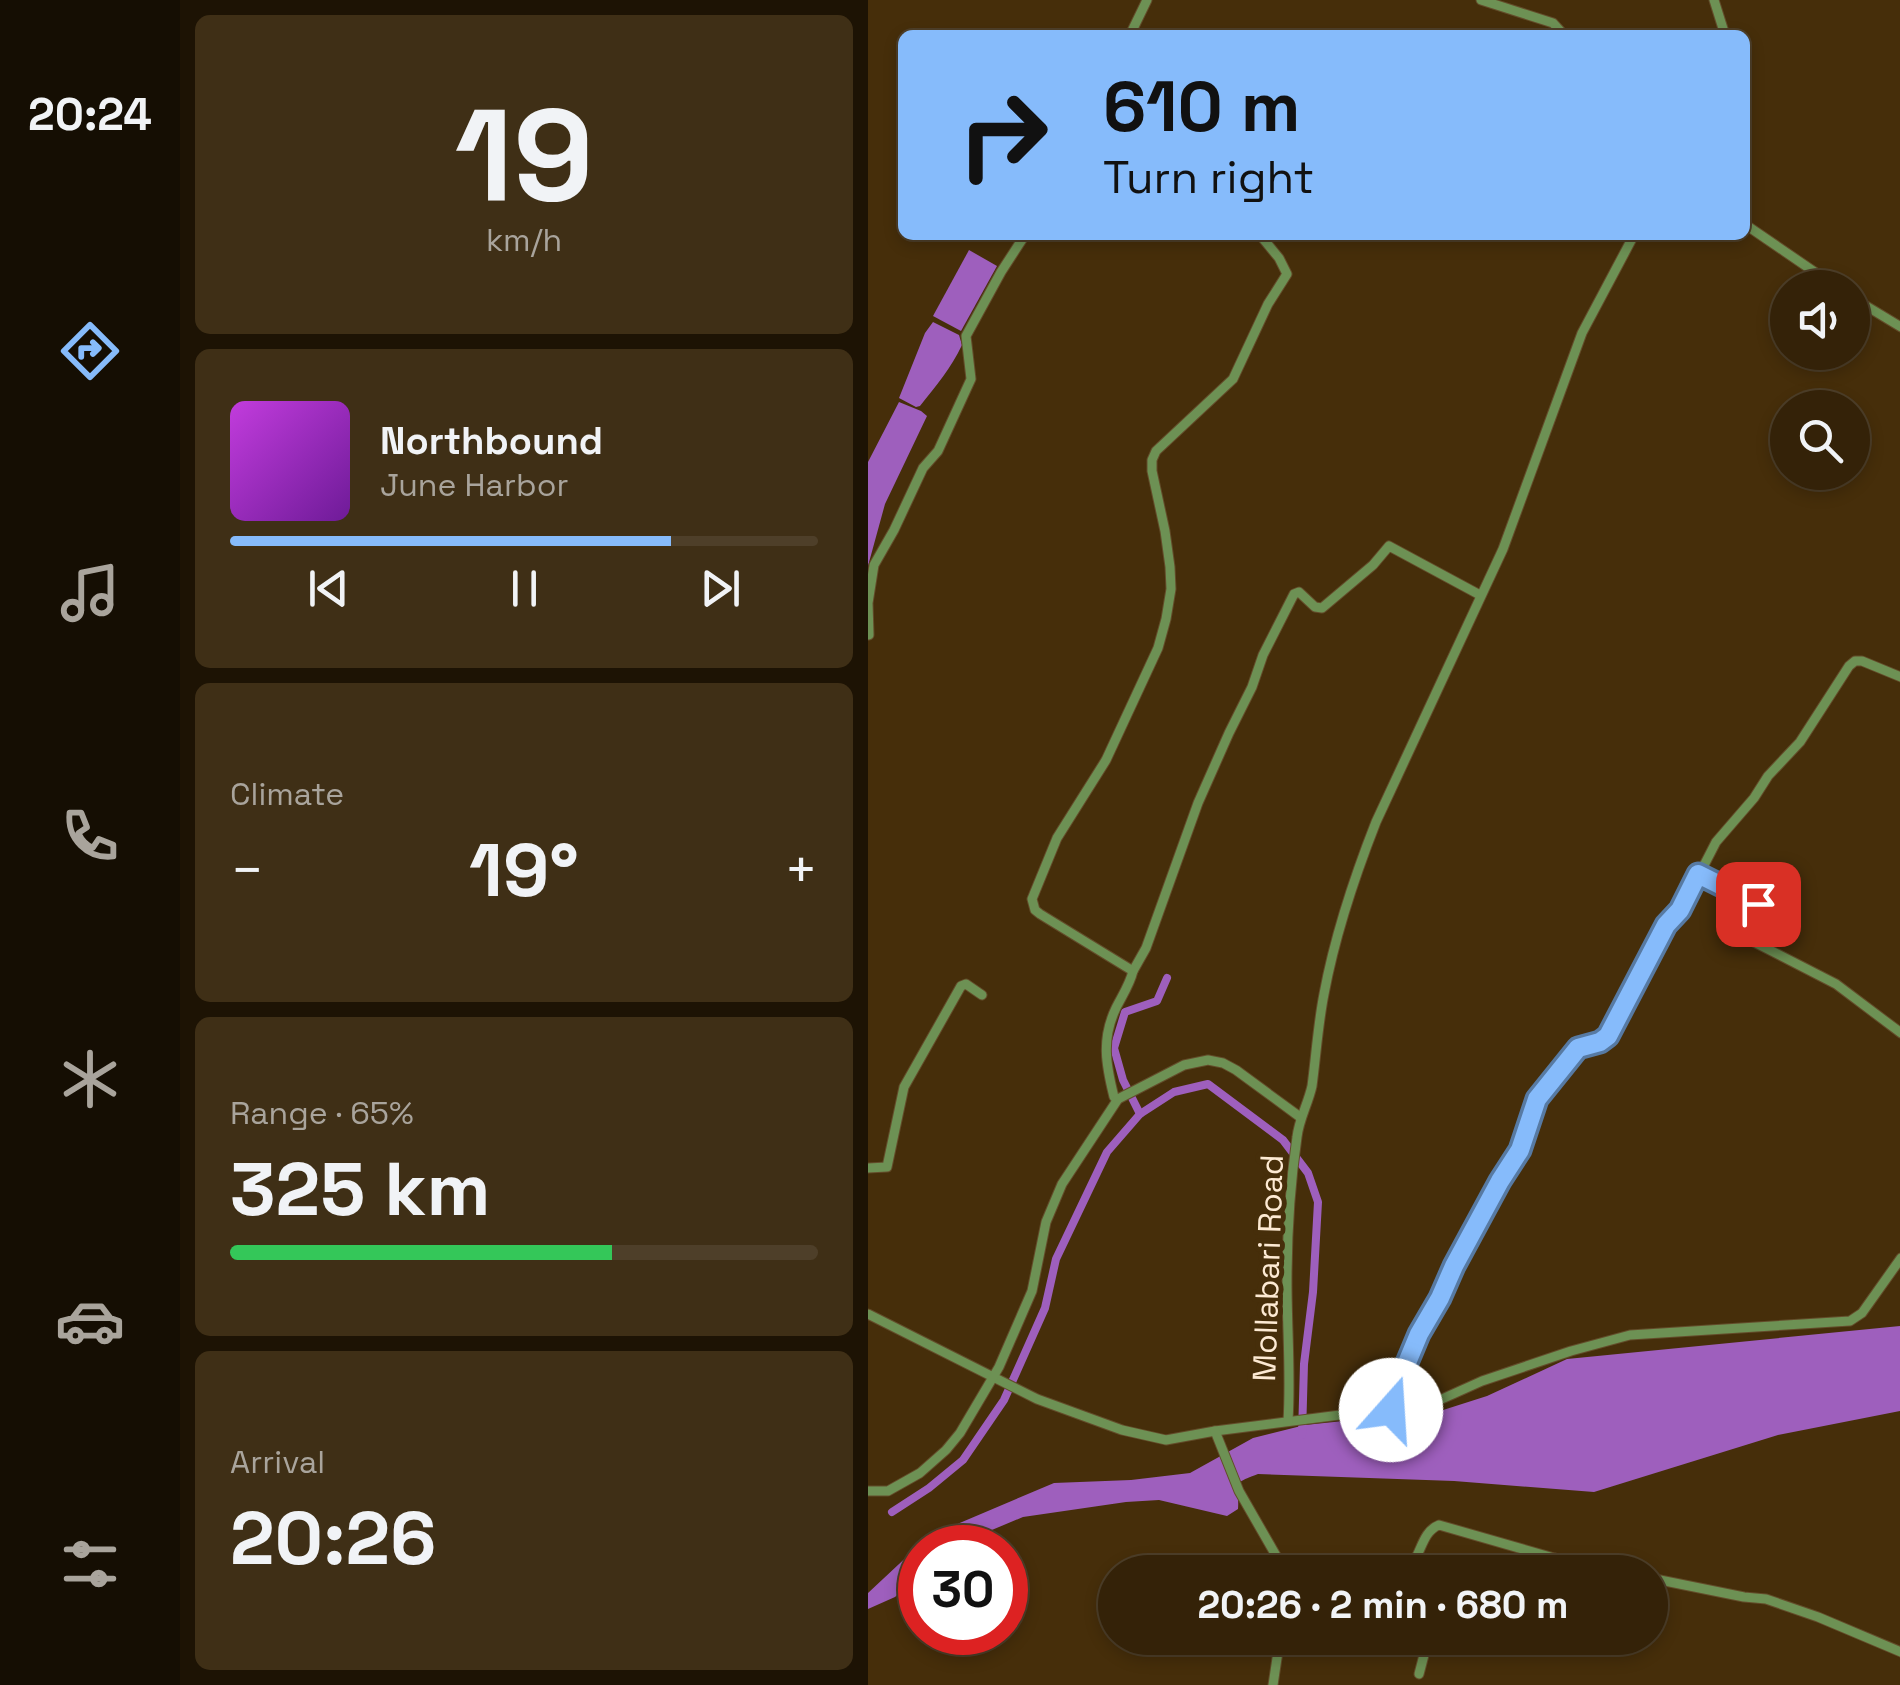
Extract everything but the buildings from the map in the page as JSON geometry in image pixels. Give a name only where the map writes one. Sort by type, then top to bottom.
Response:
[{"type":"street","points":[[1132,30],[1147,0]]},
{"type":"street","points":[[1482,0],[1553,23],[1559,30]]},
{"type":"street","points":[[1714,0],[1723,30]]},
{"type":"street","points":[[1750,228],[1812,270]]},
{"type":"street","points":[[869,634],[868,603],[874,565],[923,468],[938,451],[971,378],[966,336],[1022,240]]},
{"type":"street","points":[[1133,971],[1034,910],[1032,899],[1058,838],[1096,778],[1158,648],[1171,589],[1152,460],[1233,378],[1268,304],[1284,280],[1286,267],[1264,240]]},
{"type":"street","name":"Mollabari Road","points":[[1297,1420],[1290,1392],[1287,1283],[1294,1162],[1300,1117],[1310,1099],[1324,993],[1335,944],[1361,858],[1503,548],[1582,333],[1631,240]]},
{"type":"street","points":[[1870,308],[1900,327]]},
{"type":"street","points":[[1119,1099],[1114,1097],[1107,1071],[1107,1028],[1146,948],[1183,842],[1228,733],[1294,594],[1298,592],[1315,607],[1322,608],[1390,546],[1480,595]]},
{"type":"street","points":[[1391,1410],[1391,1401],[1419,1334],[1520,1150],[1537,1099],[1578,1048],[1608,1036],[1666,925],[1680,910],[1716,842],[1800,742],[1850,666],[1862,661],[1900,677]]},
{"type":"street","points":[[1698,874],[1758,904],[1747,932],[1754,942],[1836,984],[1900,1033]]},
{"type":"street","points":[[868,1168],[887,1167],[904,1086],[961,986],[966,984],[982,996]]},
{"type":"street","points":[[868,1491],[888,1492],[932,1464],[960,1432],[995,1378],[1032,1291],[1054,1200],[1119,1099],[1184,1065],[1208,1060],[1236,1070],[1300,1117]]},
{"type":"street","points":[[868,1314],[1019,1390],[1122,1430],[1159,1440],[1433,1403],[1482,1381],[1630,1336],[1850,1321],[1862,1313],[1900,1258]]},
{"type":"street","points":[[1215,1431],[1239,1490],[1276,1555]]},
{"type":"street","points":[[1417,1555],[1431,1528],[1439,1525],[1544,1555]]},
{"type":"street","points":[[1668,1582],[1766,1599],[1900,1652]]},
{"type":"street","points":[[1273,1685],[1277,1655]]},
{"type":"street","points":[[1419,1674],[1424,1655]]},
{"type":"shaded area","points":[[969,250],[997,266],[961,331],[933,316]]},
{"type":"shaded area","points":[[933,322],[959,335],[962,345],[943,377],[916,407],[899,398]]},
{"type":"shaded area","points":[[899,402],[927,416],[885,504],[868,566],[868,462]]},
{"type":"shaded area","points":[[1900,1326],[1900,1411],[1778,1435],[1594,1492],[1454,1481],[1258,1474],[1239,1484],[1238,1509],[1227,1516],[1159,1500],[1023,1517],[1004,1525],[955,1525],[1054,1483],[1190,1473],[1253,1438],[1305,1425],[1440,1411],[1487,1396],[1567,1359]]},
{"type":"shaded area","points":[[898,1565],[895,1597],[868,1609],[868,1593]]},
{"type":"waterway","points":[[1140,1114],[1123,1080],[1114,1048],[1125,1012],[1157,1001],[1167,978]]},
{"type":"waterway","points":[[892,1512],[963,1460],[1004,1400],[1045,1308],[1056,1259],[1107,1152],[1140,1114],[1174,1092],[1208,1084],[1283,1140],[1308,1173],[1318,1202],[1302,1435]]},
{"type":"route","points":[[1391,1410],[1391,1401],[1419,1334],[1520,1150],[1537,1099],[1578,1048],[1608,1036],[1650,953],[1680,910],[1698,874],[1758,904]]}]
